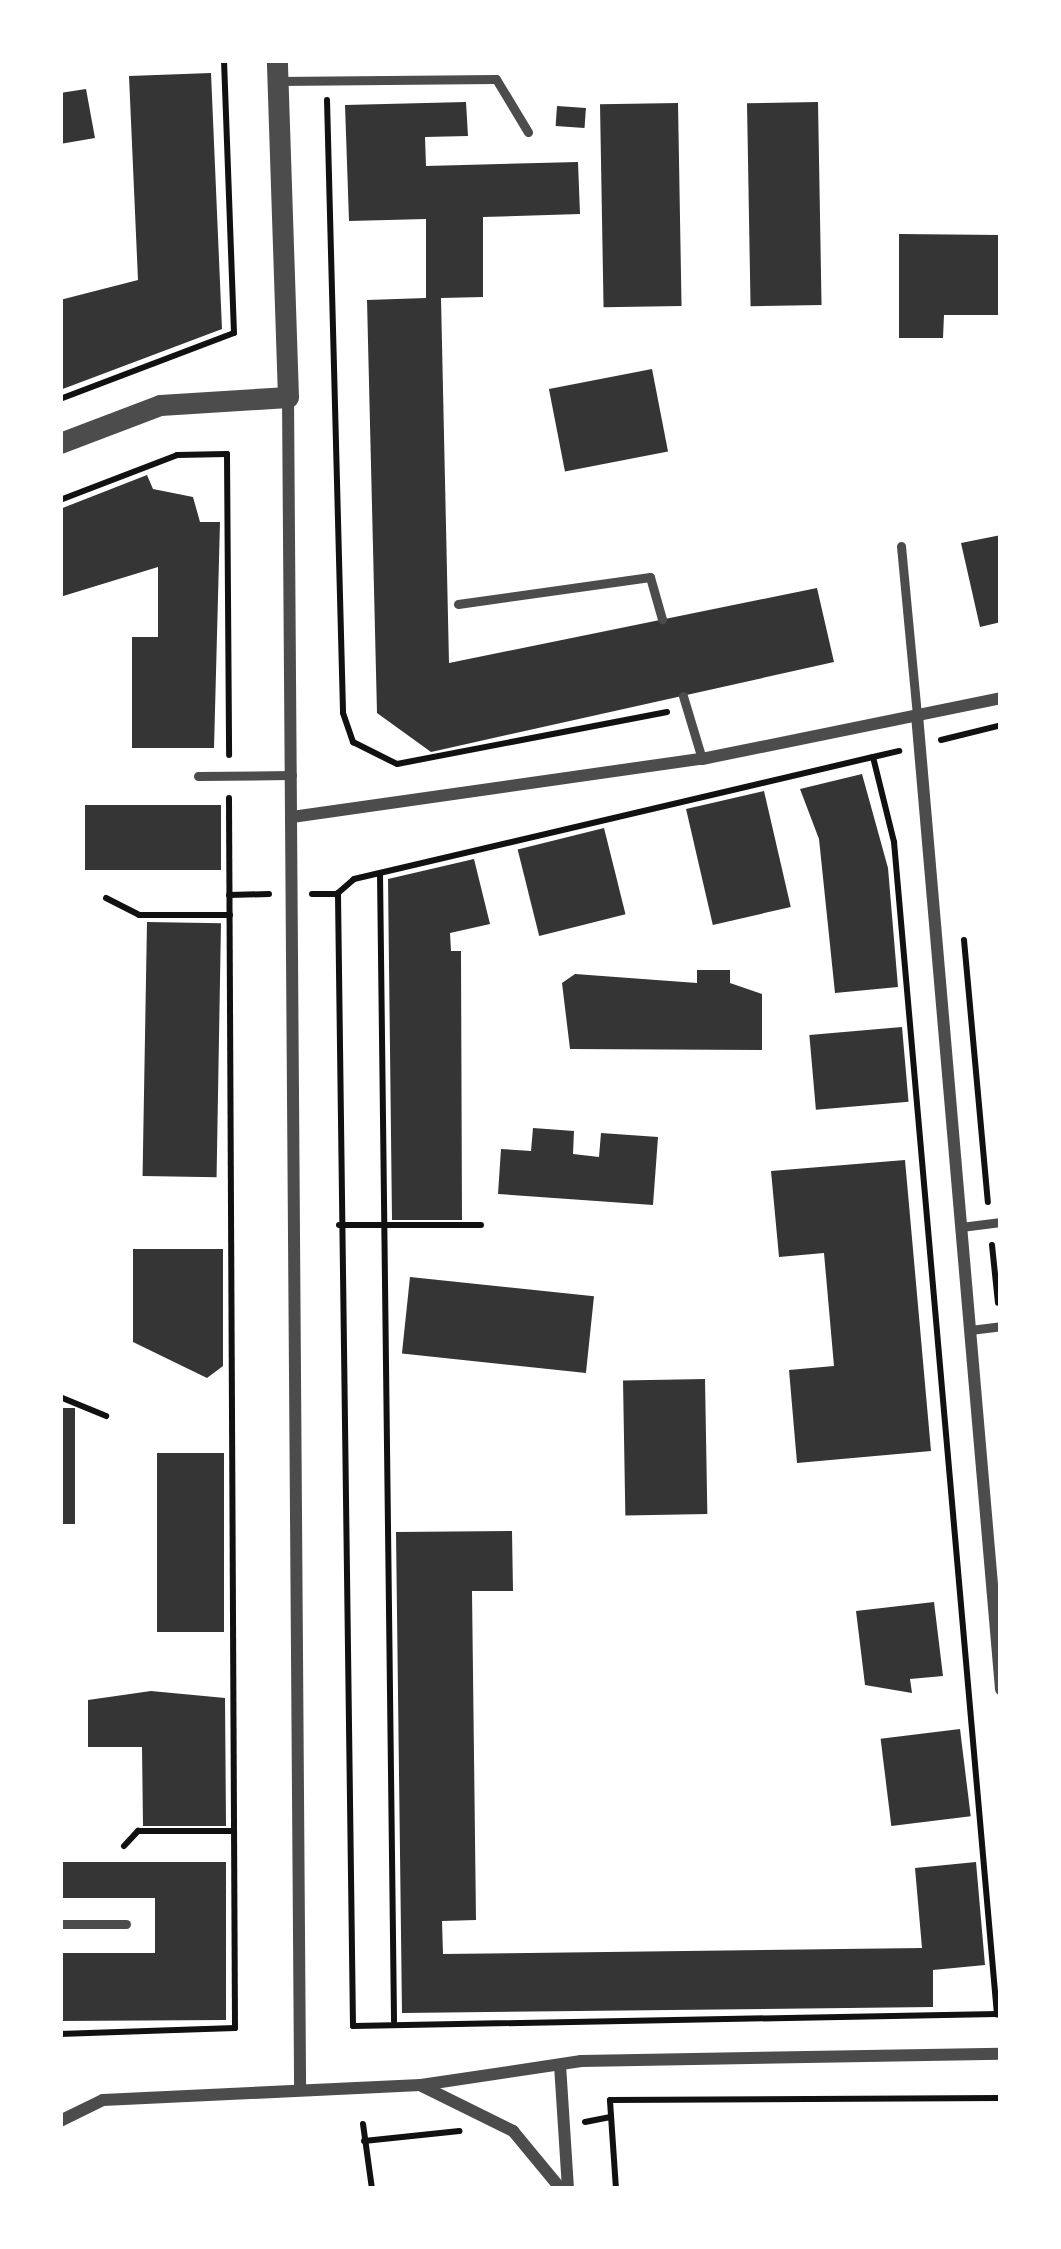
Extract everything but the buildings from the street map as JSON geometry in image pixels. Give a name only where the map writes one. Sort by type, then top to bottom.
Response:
[{"type":"street","points":[[277,70],[288,397],[300,2088]]},
{"type":"street","points":[[60,443],[160,405],[288,397]]},
{"type":"street","points":[[292,817],[702,759],[1001,698]]},
{"type":"street","points":[[916,715],[1001,1689]]},
{"type":"street","points":[[985,1505],[1001,1504]]},
{"type":"street","points":[[60,2121],[103,2100],[421,2086],[560,2065],[1001,2054]]},
{"type":"street","points":[[560,2065],[564,2189]]},
{"type":"street","points":[[421,2086],[513,2131],[564,2189]]},
{"type":"lane","points":[[277,70],[327,79],[496,79],[528,132]]},
{"type":"lane","points":[[901,546],[916,715]]},
{"type":"lane","points":[[458,604],[650,577],[662,620]]},
{"type":"lane","points":[[685,702],[702,759]]},
{"type":"lane","points":[[198,776],[292,776]]},
{"type":"lane","points":[[961,1227],[996,1223]]},
{"type":"lane","points":[[970,1330],[1000,1326]]},
{"type":"lane","points":[[60,1924],[126,1924]]},
{"type":"path","points":[[60,399],[234,333],[224,60]]},
{"type":"path","points":[[327,79],[343,713],[353,742],[397,764],[685,702]]},
{"type":"path","points":[[60,2033],[235,2028],[227,454]]},
{"type":"path","points":[[60,500],[177,455],[239,454]]},
{"type":"path","points":[[945,740],[947,763]]},
{"type":"path","points":[[873,757],[894,842],[999,2014],[394,2021],[353,2026],[346,2012],[339,1225],[336,905],[346,883],[873,757]]},
{"type":"path","points":[[380,872],[394,2021]]},
{"type":"path","points":[[106,898],[139,915],[230,915]]},
{"type":"path","points":[[962,924],[996,1223],[1000,1326]]},
{"type":"path","points":[[339,1225],[481,1225]]},
{"type":"path","points":[[60,1397],[106,1417]]},
{"type":"path","points":[[124,1846],[138,1832],[234,1831]]},
{"type":"path","points":[[616,2189],[610,2100],[1001,2098]]},
{"type":"path","points":[[363,2125],[372,2189]]}]
